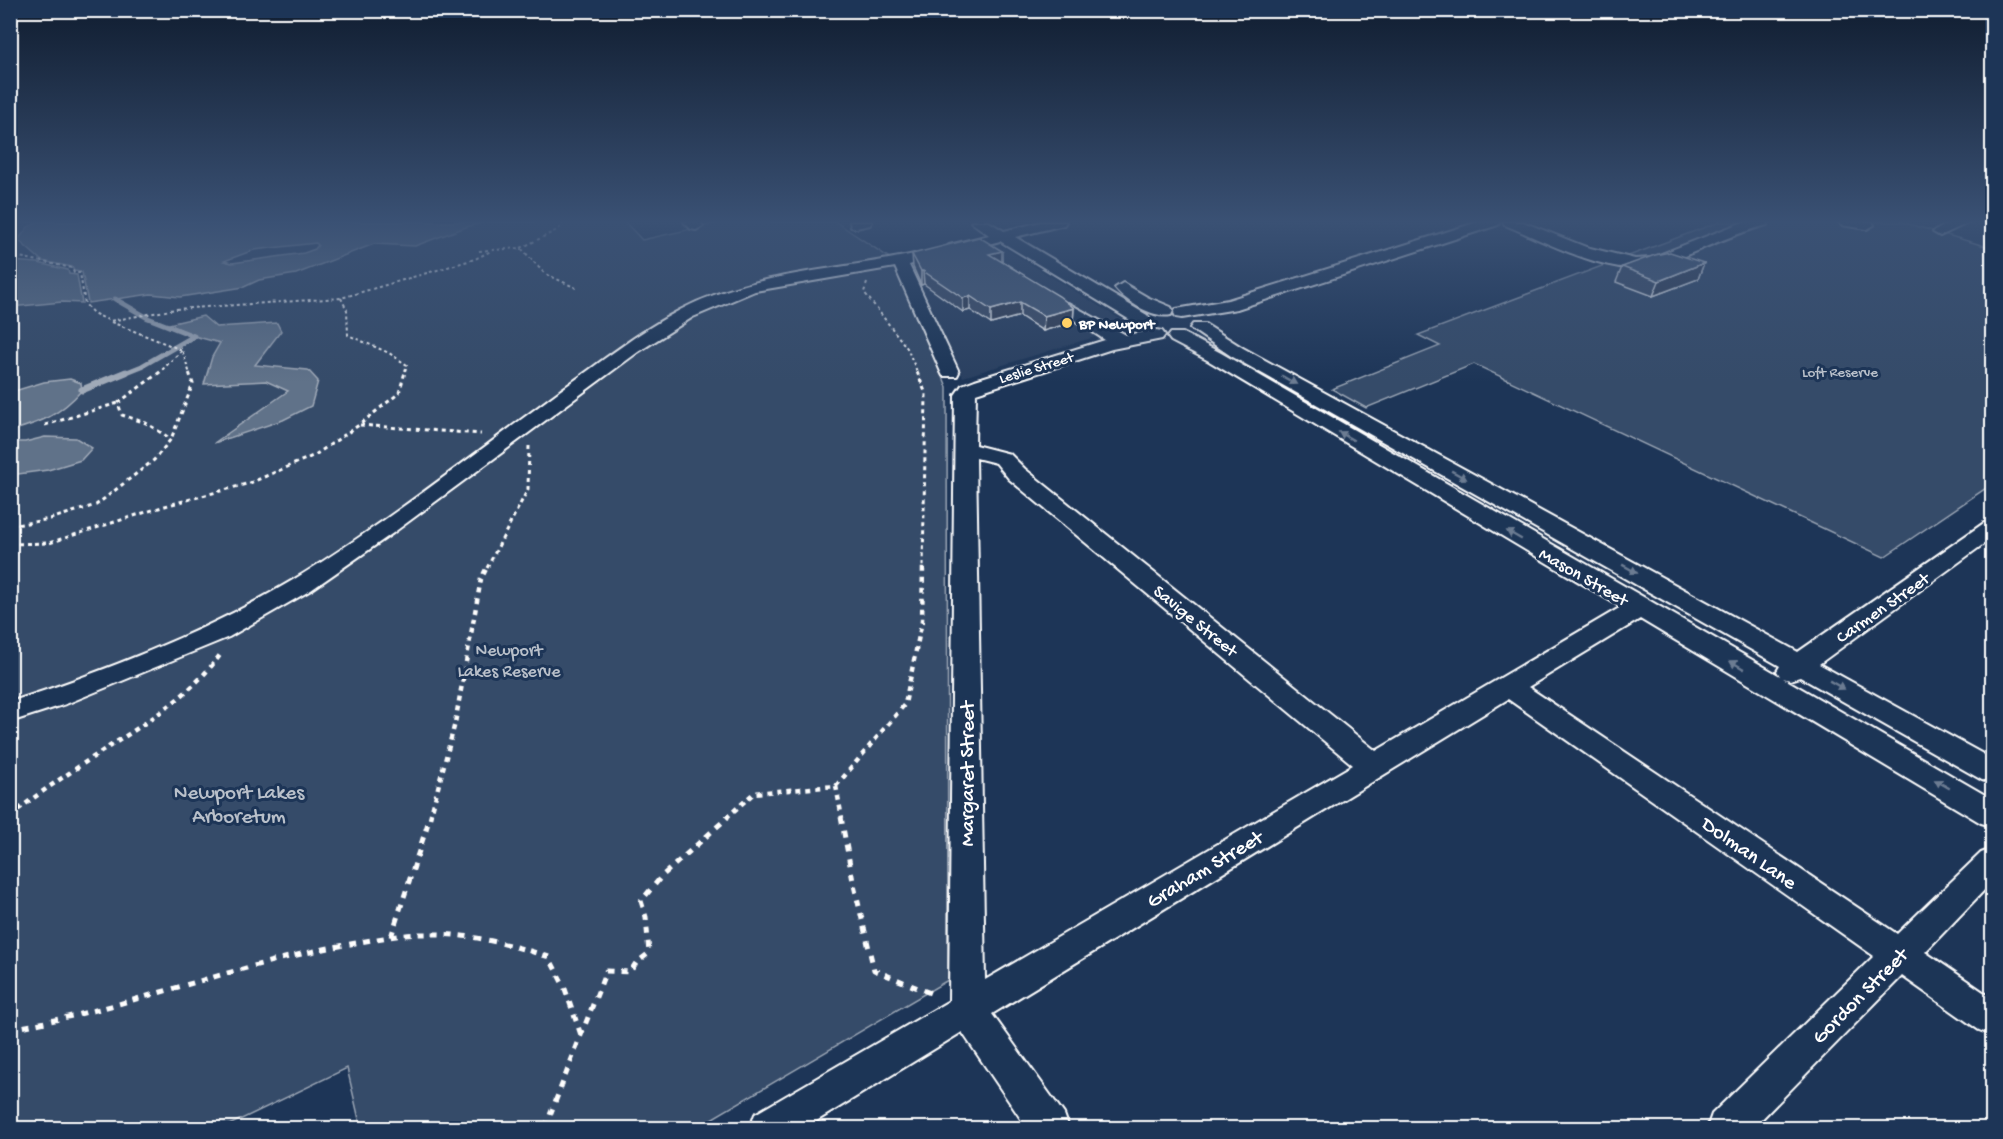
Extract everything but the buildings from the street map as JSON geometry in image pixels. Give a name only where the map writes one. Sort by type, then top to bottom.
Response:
[{"type":"street","points":[[10,711],[56,698],[220,632],[302,585],[521,430],[632,348],[687,313],[751,287],[817,275]]},
{"type":"street","points":[[906,275],[957,383]]},
{"type":"street","name":"Mason Street","points":[[1085,275],[1109,289],[1186,319],[1258,363],[1992,772]]},
{"type":"street","points":[[1152,328],[1150,313],[1186,319],[1325,275]]},
{"type":"street","name":"Mason Street","points":[[1109,289],[1152,328],[1215,357],[1992,814]]},
{"type":"street","points":[[1109,289],[1068,308],[1097,321],[1117,342]]},
{"type":"street","points":[[1097,321],[1119,315],[1152,328],[1192,334],[1186,319]]},
{"type":"street","name":"Leslie Street","points":[[957,383],[969,389],[1117,342],[1152,328]]},
{"type":"street","name":"Margaret Street","points":[[957,383],[965,457],[967,1009]]},
{"type":"street","name":"Savige Street","points":[[965,457],[986,466],[1017,474],[1374,766]]},
{"type":"street","name":"Carmen Street","points":[[1770,684],[1992,528]]},
{"type":"street","name":"Graham Street","points":[[769,1128],[1639,608]]},
{"type":"street","name":"Dolman Lane","points":[[1508,686],[1992,1018]]},
{"type":"street","name":"Gordon Street","points":[[1726,1128],[1992,862]]},
{"type":"street","points":[[967,1009],[1050,1128]]},
{"type":"path","points":[[10,526],[50,519],[96,505],[154,460],[171,439],[193,384],[180,349],[93,313],[85,304],[80,275]]},
{"type":"path","points":[[110,321],[176,309],[341,298],[419,275]]},
{"type":"path","points":[[549,275],[576,288]]},
{"type":"path","points":[[545,1128],[606,971],[630,972],[636,963],[649,953],[648,928],[641,902],[662,876],[754,794],[836,786],[905,705],[922,621],[926,394],[907,348],[864,292],[870,275]]},
{"type":"path","points":[[10,544],[49,543],[165,506],[250,483],[315,455],[359,425],[399,393],[406,365],[389,353],[348,335],[347,310],[341,298]]},
{"type":"path","points":[[45,424],[118,403],[163,370],[180,349]]},
{"type":"path","points":[[118,403],[122,415],[146,423],[171,439]]},
{"type":"path","points":[[359,425],[521,430],[528,489],[482,579],[455,723],[435,802],[391,938]]},
{"type":"path","points":[[10,816],[66,774],[166,711],[203,679],[220,655],[222,637],[220,632]]},
{"type":"path","points":[[836,786],[853,881],[874,970],[967,1009]]},
{"type":"path","points":[[10,1029],[57,1022],[304,952],[391,938],[441,934],[512,944],[549,957],[564,986],[581,1036]]},
{"type":"shaded area","points":[[11,275],[77,275],[82,303],[62,302],[11,307]]},
{"type":"shaded area","points":[[83,275],[289,275],[259,280],[244,287],[180,297],[151,294],[88,303]]},
{"type":"shaded area","points":[[911,275],[1049,275],[1120,319],[1121,329],[963,377]]},
{"type":"shaded area","points":[[203,316],[216,327],[277,323],[281,331],[255,365],[308,370],[318,381],[311,406],[283,420],[214,443],[288,391],[266,381],[204,384],[212,357],[220,343],[194,336],[169,324]]},
{"type":"shaded area","points":[[70,379],[81,383],[82,390],[74,399],[58,412],[41,421],[11,431],[11,392],[44,382]]},
{"type":"shaded area","points":[[45,437],[76,438],[92,448],[81,460],[48,470],[11,475],[11,442],[25,442]]},
{"type":"green space","name":"Newport Lakes Reserve","points":[[10,275],[902,275],[947,387],[948,980],[696,1128],[361,1128],[347,1068],[223,1128],[11,1128]]},
{"type":"green space","name":"Loft Reserve","points":[[1577,275],[1992,275],[1992,484],[1884,557],[1474,364],[1366,408],[1332,389],[1440,346],[1418,335]]},
{"type":"waterway","points":[[115,299],[148,318],[194,336],[142,366],[122,374]]},
{"type":"waterway","points":[[82,390],[126,372]]},
{"type":"place","name":"BP Newport","points":[[1067,323]]},
{"type":"park label","name":"Newport Lakes Arboretum","points":[[239,803]]}]
